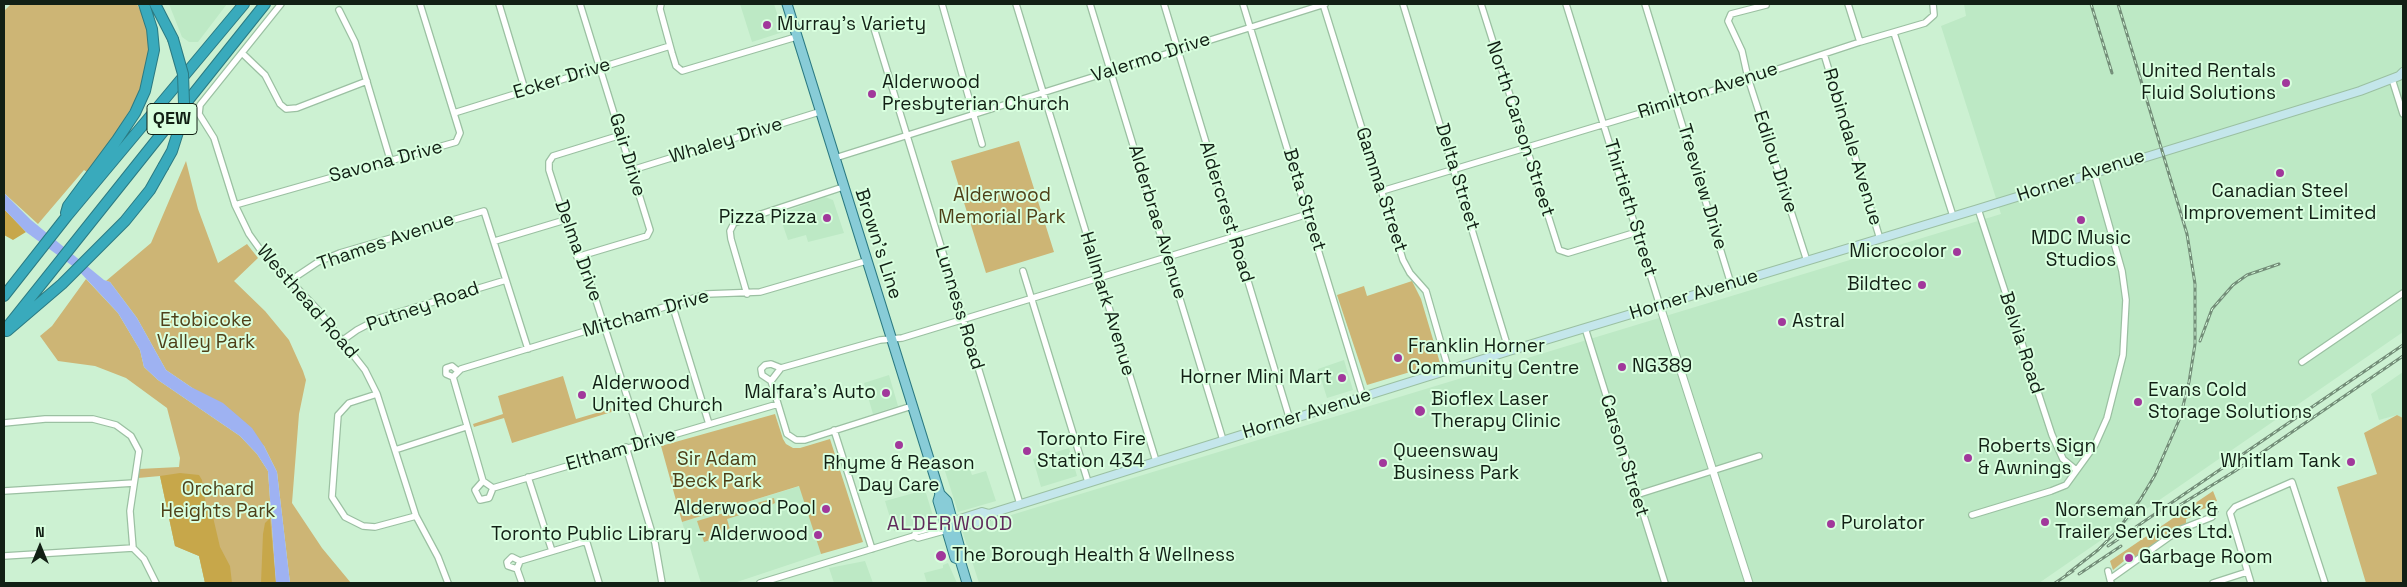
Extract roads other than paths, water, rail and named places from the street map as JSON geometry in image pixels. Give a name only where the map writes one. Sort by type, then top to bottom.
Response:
[{"type":"highway","points":[[66,217],[68,206],[117,140],[145,91],[154,50],[152,29],[144,4]]},
{"type":"highway","points":[[4,332],[18,324],[98,250],[138,206],[163,168],[177,136],[184,103],[182,74],[173,39],[155,4]]},
{"type":"highway","name":"QEW","points":[[4,296],[66,217],[244,4]]},
{"type":"highway","name":"QEW","points":[[4,332],[79,235],[265,4]]},
{"type":"main road","name":"Brown's Line","points":[[787,4],[940,494],[938,501],[962,556],[960,560],[967,583]]},
{"type":"main road","name":"Horner Avenue","points":[[949,526],[985,520],[989,514],[1088,482],[1509,351],[1880,240],[2399,76]]},
{"type":"street","points":[[281,4],[242,53],[266,75],[280,104],[286,109],[297,108],[367,81]]},
{"type":"street","name":"Savona Drive","points":[[235,205],[390,159],[456,142],[460,133],[420,4]]},
{"type":"street","points":[[499,4],[525,90]]},
{"type":"street","name":"Gair Drive","points":[[577,257],[647,236],[650,230],[580,4]]},
{"type":"street","points":[[661,4],[660,9],[676,66],[682,71],[796,37]]},
{"type":"street","points":[[942,4],[982,144]]},
{"type":"street","name":"Hallmark Avenue","points":[[1016,4],[1156,461]]},
{"type":"street","name":"Alderbrae Avenue","points":[[1090,4],[1109,72],[1168,256],[1223,440]]},
{"type":"street","name":"Aldercrest Road","points":[[1164,4],[1290,420]]},
{"type":"street","name":"Beta Street","points":[[1243,4],[1363,397]]},
{"type":"street","name":"Valermo Drive","points":[[835,158],[1323,4]]},
{"type":"street","name":"Gamma Street","points":[[1323,4],[1403,260],[1410,274],[1426,291],[1449,371]]},
{"type":"street","name":"Delta Street","points":[[1403,4],[1455,169],[1509,351]]},
{"type":"street","name":"North Carson Street","points":[[1481,4],[1558,248],[1562,253],[1568,253],[1637,232]]},
{"type":"street","name":"Thirtieth Street","points":[[1566,4],[1605,123],[1712,471],[1749,583]]},
{"type":"street","name":"Treeview Drive","points":[[1645,4],[1731,284]]},
{"type":"street","name":"Edilou Drive","points":[[1766,4],[1728,17],[1740,46],[1748,78],[1807,261]]},
{"type":"street","points":[[1848,4],[1860,42]]},
{"type":"street","name":"Rimilton Avenue","points":[[1382,191],[1676,102],[1860,42],[1928,22],[1935,13],[1933,4]]},
{"type":"street","points":[[339,10],[355,42],[390,159]]},
{"type":"street","name":"Lunness Road","points":[[873,25],[1020,504]]},
{"type":"street","points":[[1894,33],[1953,216]]},
{"type":"street","name":"Ecker Drive","points":[[454,113],[670,46]]},
{"type":"street","name":"Westhead Road","points":[[242,53],[200,105],[199,114],[214,138],[235,205],[255,243],[291,280],[343,340],[365,370],[377,394],[416,516],[438,557],[448,583]]},
{"type":"street","name":"Robindale Avenue","points":[[1824,54],[1880,240]]},
{"type":"street","points":[[2399,76],[2403,114]]},
{"type":"street","name":"Whaley Drive","points":[[632,170],[820,112]]},
{"type":"street","name":"Delma Drive","points":[[621,136],[553,156],[549,162],[549,170],[577,257],[591,285],[642,443]]},
{"type":"street","points":[[1972,515],[2059,488],[2072,479],[2076,470],[2095,445],[2107,418],[2124,346],[2126,300],[2122,271],[2094,172]]},
{"type":"street","points":[[747,294],[730,238],[734,223],[843,187]]},
{"type":"street","name":"Belvia Road","points":[[1978,209],[2052,436],[2063,459],[2076,470]]},
{"type":"street","name":"Thames Avenue","points":[[291,280],[318,262],[340,253],[484,211],[495,241]]},
{"type":"street","points":[[912,406],[805,440],[794,439],[787,434],[772,381],[762,375],[761,369],[771,364],[781,368],[880,340],[892,340],[1308,214]]},
{"type":"street","points":[[528,349],[495,241],[565,220]]},
{"type":"street","name":"Mitcham Drive","points":[[453,378],[446,374],[446,368],[452,366],[458,371],[711,293],[747,294],[760,292],[866,261]]},
{"type":"street","points":[[1023,271],[1088,482]]},
{"type":"street","name":"Putney Road","points":[[343,340],[380,318],[506,280]]},
{"type":"street","points":[[2302,362],[2403,293]]},
{"type":"street","points":[[672,304],[709,424]]},
{"type":"street","name":"Carson Street","points":[[1585,328],[1665,583]]},
{"type":"street","points":[[772,381],[781,368]]},
{"type":"street","points":[[458,371],[453,378],[466,428],[483,481],[491,487]]},
{"type":"street","points":[[377,394],[349,403],[338,415],[332,497],[345,516],[363,526],[375,527],[416,516]]},
{"type":"street","name":"Eltham Drive","points":[[483,481],[475,490],[476,496],[480,500],[489,498],[491,487],[778,404]]},
{"type":"street","points":[[4,422],[77,418],[93,419],[116,425],[131,436],[139,452],[130,511],[133,548],[144,559],[156,583]]},
{"type":"street","points":[[395,450],[466,428]]},
{"type":"street","points":[[834,430],[872,550]]},
{"type":"street","points":[[626,447],[655,543],[662,583]]},
{"type":"street","points":[[1636,495],[1759,456]]},
{"type":"street","points":[[528,477],[552,551]]},
{"type":"street","points":[[2251,583],[2230,516],[2231,510],[2292,482],[2325,583]]},
{"type":"street","points":[[4,491],[134,483]]},
{"type":"street","points":[[2108,572],[2111,581],[2179,530],[2212,517],[2215,510]]},
{"type":"street","name":"Horner Avenue","points":[[760,583],[872,550],[914,536],[916,532],[949,526]]},
{"type":"street","points":[[517,569],[508,566],[507,562],[512,557],[520,561],[586,543],[599,583]]},
{"type":"street","points":[[4,556],[133,548]]},
{"type":"street","points":[[520,561],[517,569],[522,583]]},
{"type":"street","points":[[2212,583],[2247,572]]},
{"type":"water","points":[[4,193],[31,220],[104,280],[110,282],[137,318],[166,370],[191,387],[223,403],[252,428],[264,446],[277,472],[290,583],[276,583],[268,471],[257,454],[240,436],[158,380],[144,367],[140,350],[118,313],[78,270],[26,232],[4,209]]},
{"type":"railway","points":[[2091,4],[2112,73]]},
{"type":"railway","points":[[2067,574],[2098,550],[2117,531],[2140,500],[2155,475],[2180,418],[2189,382],[2195,344],[2195,284],[2187,234],[2118,4]]},
{"type":"railway","points":[[2200,341],[2212,309],[2233,285],[2247,275],[2279,264]]},
{"type":"railway","points":[[2108,546],[2403,345]]},
{"type":"railway","points":[[2180,505],[2235,471],[2403,356]]},
{"type":"railway","points":[[2079,574],[2121,546]]},
{"type":"railway","points":[[2055,583],[2073,571]]},
{"type":"place","name":"Murray's Variety","points":[[767,25]]},
{"type":"place","name":"United Rentals Fluid Solutions","points":[[2286,83]]},
{"type":"place","name":"Alderwood Presbyterian Church","points":[[872,94]]},
{"type":"place","name":"Canadian Steel Improvement Limited","points":[[2280,173]]},
{"type":"place","name":"Pizza Pizza","points":[[827,218]]},
{"type":"place","name":"MDC Music Studios","points":[[2081,220]]},
{"type":"place","name":"Microcolor","points":[[1957,252]]},
{"type":"place","name":"Bildtec","points":[[1922,285]]},
{"type":"place","name":"Astral","points":[[1782,322]]},
{"type":"place","name":"Franklin Horner Community Centre","points":[[1398,358]]},
{"type":"place","name":"NG389","points":[[1622,367]]},
{"type":"place","name":"Horner Mini Mart","points":[[1342,378]]},
{"type":"place","name":"Malfara's Auto","points":[[886,393]]},
{"type":"place","name":"Alderwood United Church","points":[[582,395]]},
{"type":"place","name":"Evans Cold Storage Solutions","points":[[2138,402]]},
{"type":"place","name":"Bioflex Laser Therapy Clinic","points":[[1420,411]]},
{"type":"place","name":"Rhyme & Reason Day Care","points":[[899,445]]},
{"type":"place","name":"Toronto Fire Station 434","points":[[1027,451]]},
{"type":"place","name":"Roberts Sign & Awnings","points":[[1968,458]]},
{"type":"place","name":"Whitlam Tank","points":[[2351,462]]},
{"type":"place","name":"Queensway Business Park","points":[[1383,463]]},
{"type":"place","name":"Alderwood Pool","points":[[826,509]]},
{"type":"place","name":"Norseman Truck & Trailer Services Ltd.","points":[[2045,522]]},
{"type":"place","name":"Purolator","points":[[1831,524]]},
{"type":"place","name":"Toronto Public Library - Alderwood","points":[[818,535]]},
{"type":"place","name":"The Borough Health & Wellness","points":[[941,556]]},
{"type":"place","name":"Garbage Room","points":[[2129,558]]},
{"type":"district","name":"ALDERWOOD","points":[[950,525]]},
{"type":"park label","name":"Alderwood Memorial Park","points":[[1002,207]]},
{"type":"park label","name":"Etobicoke Valley Park","points":[[206,332]]},
{"type":"park label","name":"Sir Adam Beck Park","points":[[717,471]]},
{"type":"park label","name":"Orchard Heights Park","points":[[218,501]]}]
